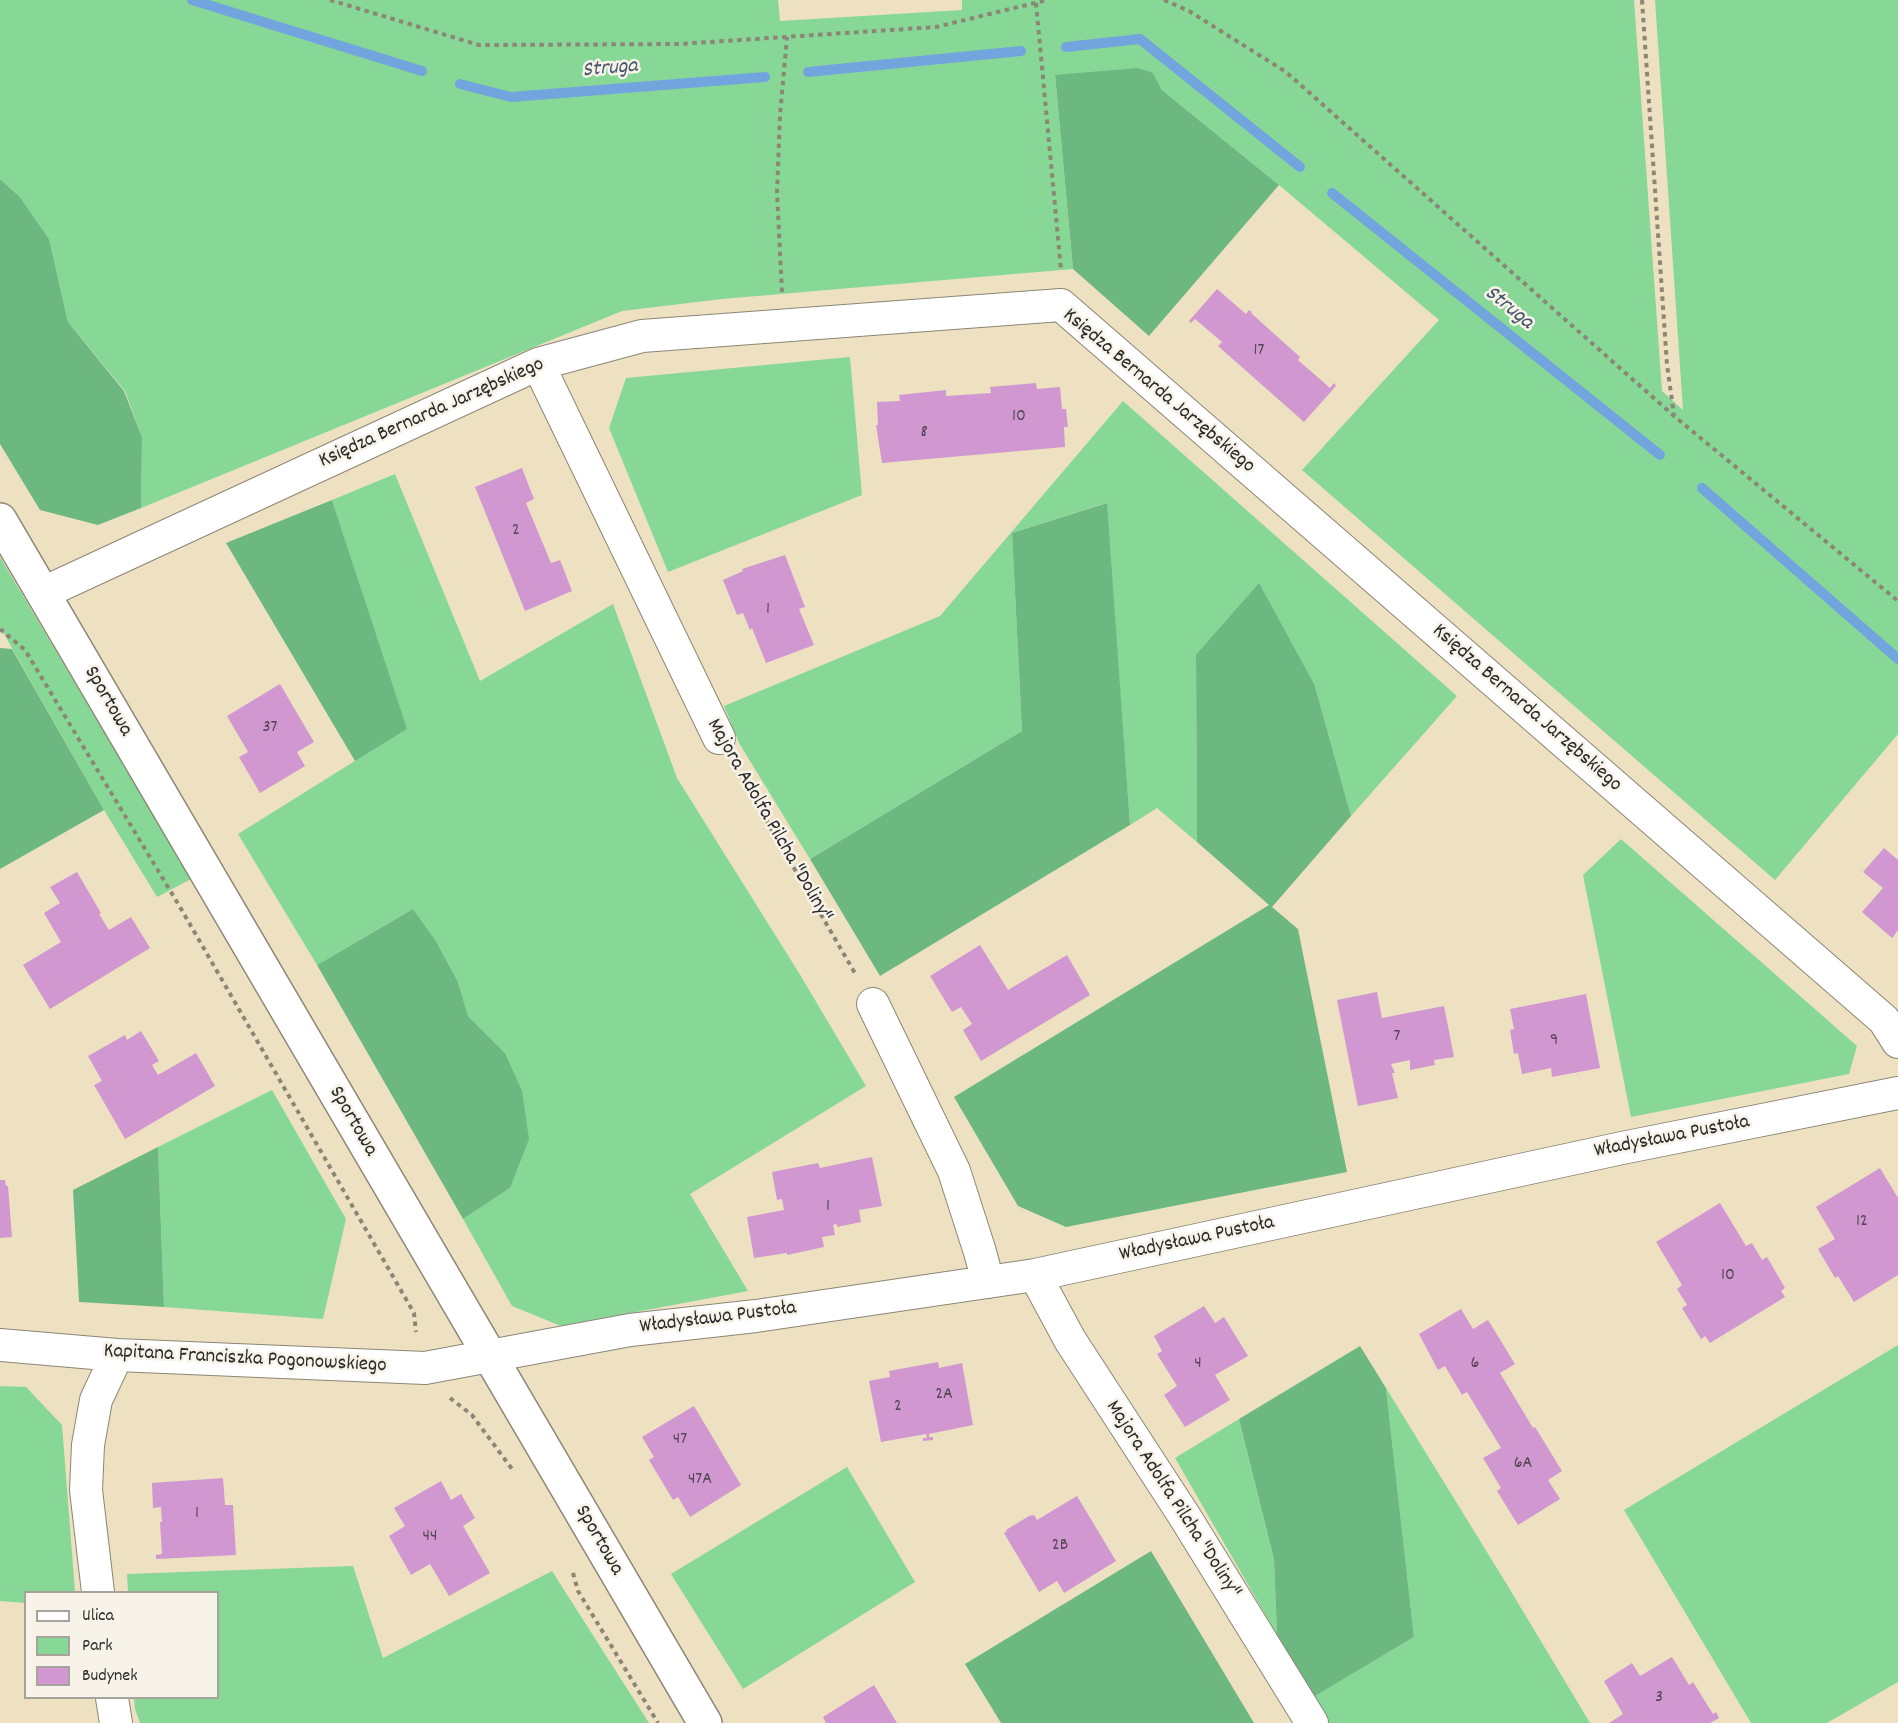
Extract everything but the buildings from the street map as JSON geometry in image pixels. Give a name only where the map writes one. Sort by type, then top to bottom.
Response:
[{"type":"street","name":"Księdza Bernarda Jarzębskiego","points":[[44,593],[538,364],[642,336],[1061,305],[1875,1012],[1884,1020],[1898,1042]]},
{"type":"street","name":"Majora Adolfa Pilcha \"Doliny\"","points":[[538,364],[719,738]]},
{"type":"street","name":"Sportowa","points":[[0,520],[705,1723]]},
{"type":"street","points":[[873,1004],[954,1171],[988,1282]]},
{"type":"street","name":"Władysława Pustoła","points":[[490,1357],[630,1330],[756,1316],[1035,1275],[1611,1150],[1898,1093]]},
{"type":"street","name":"Majora Adolfa Pilcha \"Doliny\"","points":[[1035,1275],[1070,1340],[1185,1517],[1312,1723]]},
{"type":"street","name":"Kapitana Franciszka Pogonowskiego","points":[[0,1345],[117,1355],[425,1368],[490,1357]]},
{"type":"street","points":[[98,1591],[86,1490],[88,1445],[96,1400],[117,1355]]},
{"type":"street","points":[[112,1699],[116,1723]]},
{"type":"path","points":[[330,0],[479,45],[680,44],[936,27],[1047,0]]},
{"type":"path","points":[[1164,0],[1189,11],[1286,72],[1674,416],[1898,601]]},
{"type":"path","points":[[1642,0],[1667,365],[1674,416]]},
{"type":"path","points":[[1036,3],[1063,290],[1059,306]]},
{"type":"path","points":[[786,326],[783,314],[777,193],[780,115],[787,37]]},
{"type":"path","points":[[0,629],[25,650],[174,897],[414,1313],[417,1342],[425,1368],[440,1390],[472,1415],[518,1476]]},
{"type":"path","name":"Majora Adolfa Pilcha \"Doliny\"","points":[[719,738],[873,1004]]},
{"type":"path","points":[[573,1571],[578,1591],[658,1723]]},
{"type":"green space","points":[[0,0],[778,0],[780,21],[962,10],[962,0],[1634,0],[1662,391],[1683,410],[1655,0],[1898,0],[1898,734],[1775,880],[1302,470],[1439,320],[1162,90],[1153,73],[1055,76],[1073,269],[722,299],[622,311],[141,508],[142,437],[125,391],[68,322],[49,239],[20,197],[0,179]]},
{"type":"green space","points":[[1138,68],[1153,73],[1162,90],[1279,185],[1149,336],[1073,269],[1055,75]]},
{"type":"green space","points":[[0,179],[20,197],[49,239],[68,322],[124,391],[142,437],[141,508],[98,525],[40,510],[0,444]]},
{"type":"green space","points":[[850,357],[862,495],[668,572],[609,428],[626,378]]},
{"type":"green space","points":[[1123,401],[1457,696],[1351,816],[1315,686],[1196,655],[1197,842],[1157,808],[1130,825],[1106,503],[1012,533],[1022,731],[810,859],[739,743],[724,706],[940,616]]},
{"type":"green space","points":[[395,474],[480,681],[613,604],[677,778],[799,973],[866,1086],[690,1194],[748,1291],[561,1326],[512,1306],[463,1219],[510,1188],[505,1053],[468,1016],[458,982],[436,941],[413,909],[317,965],[238,834],[406,729],[332,500]]},
{"type":"green space","points":[[332,500],[407,729],[355,761],[226,543]]},
{"type":"green space","points":[[1107,503],[1130,825],[880,976],[810,859],[1022,731],[1012,533]]},
{"type":"green space","points":[[0,557],[191,879],[157,897],[104,810],[0,627]]},
{"type":"green space","points":[[1259,583],[1315,686],[1351,816],[1272,907],[1298,929],[1347,1172],[1066,1227],[1018,1206],[954,1097],[1269,905],[1197,842],[1196,655]]},
{"type":"green space","points":[[0,648],[12,649],[104,810],[0,869]]},
{"type":"green space","points":[[1621,839],[1857,1046],[1849,1074],[1631,1117],[1583,875]]},
{"type":"green space","points":[[413,909],[436,941],[458,982],[468,1016],[505,1053],[522,1091],[529,1139],[510,1188],[463,1219],[317,965]]},
{"type":"green space","points":[[272,1090],[346,1219],[323,1319],[164,1307],[158,1147]]},
{"type":"green space","points":[[158,1147],[164,1307],[79,1302],[73,1190]]},
{"type":"green space","points":[[1898,1345],[1898,1682],[1827,1723],[1751,1723],[1624,1510]]},
{"type":"green space","points":[[1360,1346],[1386,1388],[1414,1637],[1312,1698],[1277,1635],[1274,1559],[1239,1419]]},
{"type":"green space","points":[[0,1386],[26,1387],[62,1425],[75,1591],[24,1591],[24,1603],[0,1601]]},
{"type":"green space","points":[[1386,1388],[1590,1723],[1328,1723],[1312,1698],[1414,1637]]},
{"type":"green space","points":[[1239,1419],[1274,1559],[1277,1635],[1175,1458]]},
{"type":"green space","points":[[847,1467],[915,1582],[743,1689],[671,1574]]},
{"type":"green space","points":[[1151,1551],[1254,1723],[1001,1723],[965,1664]]},
{"type":"green space","points":[[353,1566],[383,1658],[552,1571],[649,1723],[140,1723],[134,1699],[219,1699],[219,1591],[128,1591],[127,1574]]},
{"type":"waterway","name":"Struga","points":[[192,0],[422,71]]},
{"type":"waterway","name":"Struga","points":[[1066,47],[1140,39],[1300,167]]},
{"type":"waterway","name":"Struga","points":[[808,72],[1021,51]]},
{"type":"waterway","name":"Struga","points":[[460,84],[511,97],[765,77]]},
{"type":"waterway","name":"Struga","points":[[1332,193],[1660,455]]},
{"type":"waterway","name":"Struga","points":[[1702,488],[1898,659]]}]
